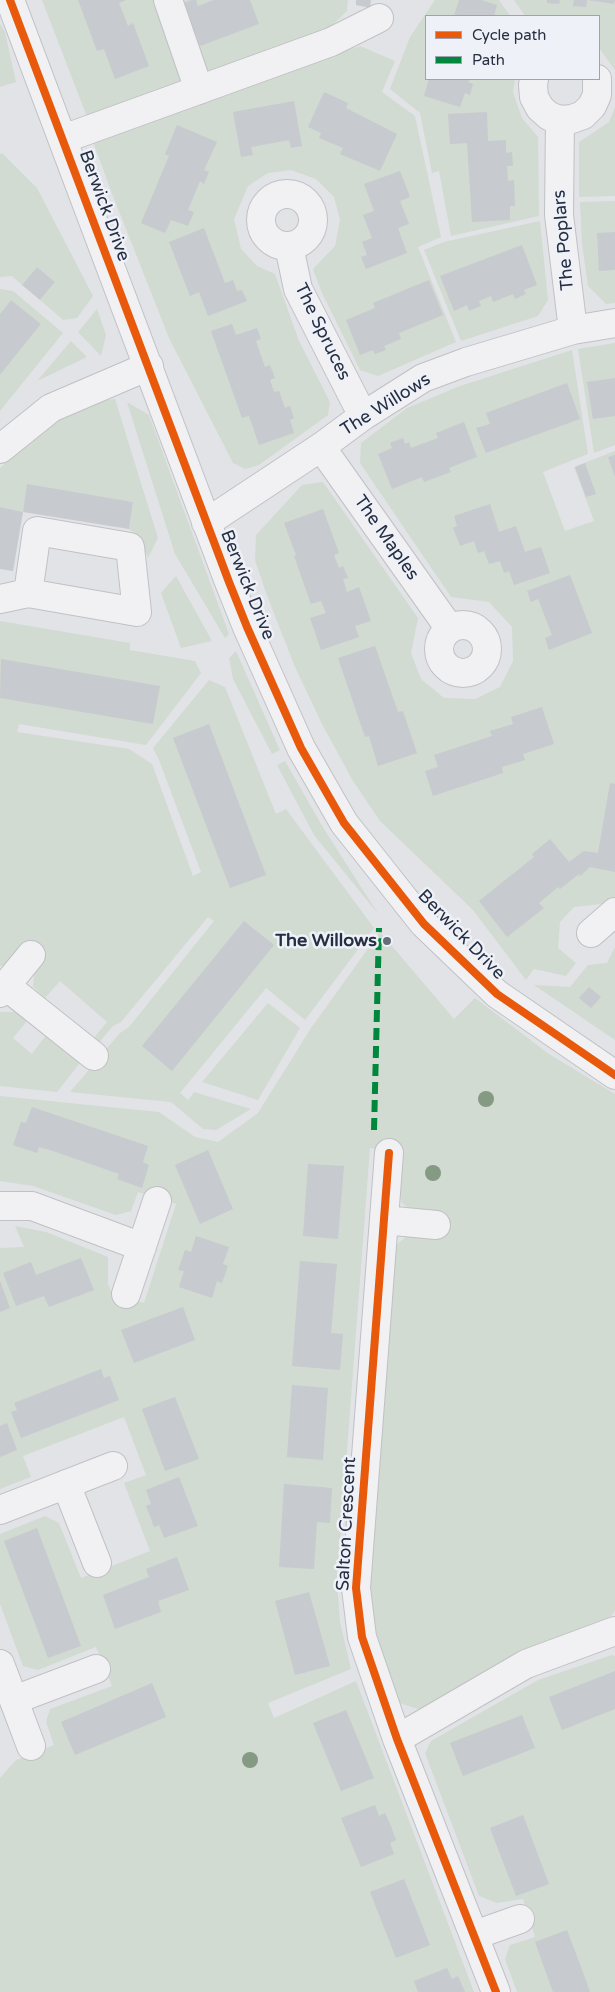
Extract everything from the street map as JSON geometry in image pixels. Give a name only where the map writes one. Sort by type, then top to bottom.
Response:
[{"type":"street","name":"Berwick Drive","points":[[10,0],[149,366],[206,523],[247,628],[301,748],[344,823],[424,924],[497,994],[615,1075]]},
{"type":"street","points":[[168,0],[199,90]]},
{"type":"street","points":[[63,139],[331,42],[379,18]]},
{"type":"street","points":[[534,80],[534,97],[540,108],[549,116],[560,120],[584,115],[592,106],[597,95],[597,80]]},
{"type":"street","name":"The Poplars","points":[[560,120],[559,215],[573,330]]},
{"type":"street","name":"The Spruces","points":[[289,246],[298,289],[363,416]]},
{"type":"street","name":"The Willows","points":[[206,523],[321,447],[363,416],[423,378],[466,362],[573,330],[615,323]]},
{"type":"street","points":[[0,449],[51,408],[149,366]]},
{"type":"street","name":"The Maples","points":[[321,447],[450,629]]},
{"type":"street","points":[[0,599],[28,593]]},
{"type":"street","points":[[591,933],[615,912]]},
{"type":"street","points":[[30,955],[3,989],[94,1056]]},
{"type":"street","name":"Salton Crescent","points":[[389,1153],[356,1588],[362,1638],[397,1739],[496,1992]]},
{"type":"street","points":[[126,1294],[157,1201]]},
{"type":"street","points":[[0,1206],[32,1206],[142,1247]]},
{"type":"street","points":[[384,1220],[436,1224]]},
{"type":"street","points":[[0,1510],[112,1466]]},
{"type":"street","points":[[66,1484],[97,1563]]},
{"type":"street","points":[[397,1739],[526,1664],[615,1631]]},
{"type":"street","points":[[0,1664],[31,1746]]},
{"type":"street","points":[[14,1700],[96,1669]]},
{"type":"street","points":[[475,1935],[520,1919]]},
{"type":"shaded area","points":[[42,0],[155,0],[185,86],[89,122]]},
{"type":"shaded area","points":[[177,0],[348,0],[347,11],[327,30],[206,75]]},
{"type":"shaded area","points":[[435,0],[499,0],[509,15],[425,15],[425,80],[515,80],[513,92],[522,118],[538,137],[539,216],[451,236],[439,171],[432,173],[420,113],[390,89],[410,37]]},
{"type":"shaded area","points":[[514,0],[615,0],[615,70],[600,49],[600,15],[524,15]]},
{"type":"shaded area","points":[[0,24],[5,32],[16,82],[0,87]]},
{"type":"shaded area","points":[[360,46],[395,61],[382,92],[415,116],[441,237],[418,247],[456,342],[378,376],[360,370],[322,293],[313,269],[335,246],[340,220],[334,197],[316,179],[291,170],[268,173],[248,186],[234,219],[241,249],[257,266],[275,274],[299,341],[330,402],[328,415],[259,465],[245,469],[233,463],[169,338],[91,136],[130,129]]},
{"type":"shaded area","points":[[615,107],[615,196],[579,197],[579,142],[609,122]]},
{"type":"shaded area","points":[[2,153],[37,188],[93,296],[77,318],[63,320],[40,300],[55,282],[37,267],[22,285],[12,276],[0,277],[0,154]]},
{"type":"shaded area","points":[[615,201],[615,303],[606,304],[588,286],[582,244],[580,202]]},
{"type":"shaded area","points":[[540,221],[548,300],[538,316],[461,341],[424,250],[444,242]]},
{"type":"shaded area","points":[[0,289],[13,291],[63,333],[0,411],[0,375],[41,324],[11,300],[0,314]]},
{"type":"shaded area","points":[[97,309],[106,335],[101,356],[78,332]]},
{"type":"shaded area","points":[[71,341],[87,357],[37,381]]},
{"type":"shaded area","points":[[615,343],[615,445],[594,453],[578,349]]},
{"type":"shaded area","points":[[572,350],[588,454],[543,472],[565,531],[594,521],[574,467],[615,451],[615,898],[601,904],[574,907],[560,922],[558,948],[576,963],[566,976],[534,969],[526,980],[473,910],[380,821],[353,781],[322,724],[295,667],[255,560],[256,535],[302,485],[323,482],[418,618],[411,653],[421,679],[444,698],[475,699],[500,687],[513,661],[512,627],[489,602],[451,597],[360,463],[361,443],[407,408],[460,386]]},
{"type":"shaded area","points":[[115,399],[158,538],[148,558],[138,535],[129,529],[133,502],[28,485],[23,512],[0,507],[0,468],[50,424],[97,401]]},
{"type":"shaded area","points":[[127,402],[149,415],[229,634],[225,638],[175,554]]},
{"type":"shaded area","points":[[176,576],[212,641],[181,648],[161,593]]},
{"type":"shaded area","points":[[0,621],[130,643],[130,650],[195,661],[201,673],[146,745],[19,724],[17,732],[129,749],[152,764],[193,876],[201,872],[153,748],[209,680],[225,687],[276,814],[286,809],[374,928],[305,1020],[266,988],[180,1093],[188,1100],[194,1092],[251,1109],[216,1130],[203,1129],[171,1102],[70,1092],[120,1033],[129,1027],[214,921],[208,917],[121,1022],[113,1026],[98,1044],[93,1039],[107,1022],[60,981],[45,998],[33,987],[34,973],[45,959],[27,944],[9,965],[0,966]]},
{"type":"shaded area","points":[[236,651],[280,750],[272,754],[233,679],[229,658]]},
{"type":"shaded area","points":[[285,761],[324,829],[379,915],[314,835],[277,765]]},
{"type":"shaded area","points":[[380,932],[454,1019],[475,998],[549,1054],[615,1094],[615,1610],[610,1618],[581,1632],[523,1651],[420,1710],[400,1703],[375,1635],[370,1590],[395,1246],[407,1236],[413,1211],[402,1203],[399,1192],[401,1152],[370,1148],[337,1582],[340,1622],[351,1669],[268,1703],[274,1718],[356,1681],[474,1992],[0,1992],[0,1778],[16,1760],[54,1745],[46,1722],[50,1709],[112,1686],[96,1647],[38,1670],[23,1666],[0,1604],[0,1534],[45,1516],[59,1523],[81,1578],[150,1551],[124,1483],[146,1475],[124,1417],[23,1456],[31,1477],[0,1489],[0,1248],[24,1247],[15,1226],[46,1232],[108,1257],[108,1284],[112,1294],[144,1303],[176,1204],[138,1192],[131,1211],[116,1215],[33,1186],[0,1181],[0,1096],[159,1112],[195,1137],[218,1142],[258,1113],[311,1028]]},
{"type":"shaded area","points":[[615,947],[615,1040],[534,985],[570,987],[588,965],[607,963]]},
{"type":"shaded area","points":[[268,1003],[300,1028],[258,1100],[202,1082]]},
{"type":"shaded area","points":[[0,1012],[17,1012],[27,1021],[13,1038],[32,1054],[46,1035],[80,1063],[57,1092],[0,1086]]},
{"type":"shaded area","points":[[612,1655],[615,1656],[615,1992],[517,1992],[505,1959],[510,1945],[535,1937],[523,1899],[497,1903],[479,1896],[425,1753],[431,1741],[538,1680]]},
{"type":"building","points":[[78,0],[126,0],[119,3],[128,26],[133,23],[149,66],[115,79],[104,49],[97,51]]},
{"type":"building","points":[[196,0],[198,6],[214,0],[250,0],[259,24],[200,46],[184,3]]},
{"type":"building","points":[[356,0],[371,0],[370,8],[356,5]]},
{"type":"building","points":[[459,0],[481,0],[497,5],[494,15],[454,15]]},
{"type":"building","points":[[547,0],[560,0],[559,4],[547,3]]},
{"type":"building","points":[[574,0],[587,0],[586,7],[573,6]]},
{"type":"building","points":[[588,0],[615,0],[614,4]]},
{"type":"building","points":[[429,80],[469,80],[468,82],[473,84],[470,95],[465,93],[460,107],[424,96]]},
{"type":"building","points":[[324,92],[348,103],[346,108],[397,134],[380,171],[340,154],[343,148],[319,138],[321,133],[308,127]]},
{"type":"building","points":[[294,101],[302,146],[291,148],[289,140],[251,147],[253,155],[241,157],[233,112]]},
{"type":"building","points":[[487,112],[488,141],[506,140],[506,153],[512,152],[513,166],[507,166],[508,181],[514,180],[515,206],[510,206],[510,220],[472,222],[467,143],[450,144],[448,114]]},
{"type":"building","points":[[177,125],[217,142],[204,170],[209,172],[204,184],[200,181],[188,210],[194,212],[188,226],[171,220],[165,233],[141,223],[169,156],[165,154]]},
{"type":"building","points":[[400,171],[410,197],[400,201],[409,224],[398,228],[407,253],[366,269],[361,257],[367,255],[362,242],[372,238],[363,215],[374,211],[364,184]]},
{"type":"building","points":[[204,228],[225,283],[233,280],[237,291],[242,290],[247,301],[208,316],[199,292],[190,296],[169,242]]},
{"type":"building","points":[[615,232],[615,270],[599,271],[597,233]]},
{"type":"building","points":[[522,245],[537,285],[524,290],[526,294],[515,299],[513,294],[493,302],[491,296],[479,301],[481,306],[469,311],[467,305],[454,311],[440,276]]},
{"type":"building","points":[[37,267],[55,282],[40,300],[22,285]]},
{"type":"building","points":[[429,280],[443,315],[399,333],[401,339],[384,346],[386,350],[375,354],[373,350],[360,355],[346,320],[375,308],[373,303]]},
{"type":"building","points":[[11,300],[41,324],[0,375],[0,314]]},
{"type":"building","points":[[232,324],[236,335],[257,328],[261,339],[256,341],[265,367],[270,365],[275,378],[270,380],[274,392],[279,391],[285,408],[290,406],[294,418],[290,420],[294,433],[259,445],[249,416],[242,418],[211,331]]},
{"type":"building","points":[[615,378],[615,416],[593,419],[587,382]]},
{"type":"building","points":[[567,383],[580,419],[486,453],[476,428],[490,424],[486,413]]},
{"type":"building","points":[[464,422],[477,457],[449,468],[451,472],[424,482],[422,477],[392,489],[378,454],[392,448],[390,443],[403,438],[405,444],[409,442],[411,448],[438,438],[436,433]]},
{"type":"building","points":[[615,455],[615,477],[608,457]]},
{"type":"building","points":[[585,463],[596,494],[586,497],[575,467]]},
{"type":"building","points":[[27,484],[133,502],[129,529],[23,512]]},
{"type":"building","points":[[490,504],[499,532],[516,526],[525,552],[541,547],[550,573],[514,585],[509,571],[504,573],[500,561],[489,564],[484,551],[478,553],[474,541],[460,546],[453,528],[457,526],[454,516]]},
{"type":"building","points":[[0,507],[23,512],[13,571],[0,569]]},
{"type":"building","points":[[323,509],[339,553],[334,555],[339,568],[343,566],[348,578],[343,579],[347,592],[359,587],[371,621],[355,626],[359,637],[321,650],[310,618],[326,613],[321,601],[311,604],[284,523]]},
{"type":"building","points":[[570,575],[592,633],[549,650],[545,638],[552,635],[538,599],[531,602],[527,591]]},
{"type":"building","points":[[375,646],[398,712],[403,711],[417,753],[378,766],[369,736],[365,737],[338,658]]},
{"type":"building","points":[[1,659],[160,686],[153,724],[0,698]]},
{"type":"building","points":[[542,707],[554,744],[523,754],[525,760],[502,767],[503,773],[433,796],[425,771],[438,767],[434,755],[492,736],[490,731],[513,724],[511,717]]},
{"type":"building","points":[[209,724],[266,875],[230,888],[173,738]]},
{"type":"building","points":[[610,783],[615,784],[615,872],[590,867],[560,889],[558,887],[539,903],[544,908],[507,937],[479,901],[534,857],[532,854],[550,839],[569,862],[584,851],[598,853]]},
{"type":"building","points":[[244,921],[274,945],[172,1071],[142,1046]]},
{"type":"building","points":[[589,987],[601,997],[591,1008],[579,998]]},
{"type":"building","points":[[32,1107],[148,1146],[143,1162],[149,1165],[142,1188],[117,1179],[119,1174],[50,1150],[39,1147],[37,1153],[13,1145],[21,1122],[26,1123]]},
{"type":"building","points":[[208,1150],[233,1209],[200,1224],[175,1165]]},
{"type":"building","points":[[308,1164],[344,1166],[338,1239],[303,1236]]},
{"type":"building","points":[[196,1236],[229,1247],[223,1264],[228,1266],[222,1283],[217,1281],[212,1298],[179,1287],[184,1271],[178,1270],[185,1250],[191,1252]]},
{"type":"building","points":[[81,1258],[94,1290],[49,1307],[44,1296],[16,1306],[3,1273],[31,1262],[36,1275]]},
{"type":"building","points":[[300,1261],[337,1264],[331,1333],[343,1334],[340,1370],[292,1366]]},
{"type":"building","points":[[0,1281],[10,1308],[0,1312]]},
{"type":"building","points":[[183,1307],[195,1340],[134,1363],[121,1330]]},
{"type":"building","points":[[101,1369],[104,1378],[110,1376],[119,1400],[21,1438],[11,1412],[17,1410],[14,1403]]},
{"type":"building","points":[[292,1385],[328,1388],[323,1460],[287,1457]]},
{"type":"building","points":[[175,1397],[199,1459],[165,1471],[142,1409]]},
{"type":"building","points":[[7,1423],[17,1450],[0,1457],[0,1426]]},
{"type":"building","points":[[179,1477],[198,1526],[164,1538],[159,1525],[154,1527],[146,1506],[151,1504],[146,1490]]},
{"type":"building","points":[[284,1484],[332,1488],[330,1523],[317,1522],[314,1569],[279,1567]]},
{"type":"building","points":[[37,1528],[81,1646],[48,1658],[4,1541]]},
{"type":"building","points":[[177,1557],[189,1590],[158,1601],[161,1612],[115,1629],[103,1595],[149,1577],[146,1569]]},
{"type":"building","points":[[309,1592],[330,1666],[295,1675],[275,1601]]},
{"type":"building","points":[[615,1671],[615,1709],[562,1730],[549,1697]]},
{"type":"building","points":[[152,1683],[166,1717],[75,1755],[61,1722]]},
{"type":"building","points":[[346,1710],[374,1778],[341,1791],[313,1723]]},
{"type":"building","points":[[522,1715],[535,1748],[463,1776],[450,1743]]},
{"type":"building","points":[[375,1805],[379,1816],[385,1813],[391,1826],[396,1840],[390,1843],[394,1854],[361,1867],[341,1818]]},
{"type":"building","points":[[523,1815],[549,1884],[516,1896],[490,1828]]},
{"type":"building","points":[[404,1879],[430,1945],[396,1958],[370,1892]]},
{"type":"building","points":[[567,1930],[590,1992],[553,1992],[535,1942]]},
{"type":"building","points":[[447,1968],[452,1979],[458,1976],[465,1992],[418,1992],[414,1981]]},
{"type":"marked path","points":[[374,1130],[379,928]]},
{"type":"cycle path","points":[[10,0],[229,582],[301,748],[344,823],[424,924],[497,994],[615,1075]]},
{"type":"cycle path","points":[[389,1153],[356,1588],[362,1637],[397,1739],[496,1992]]},
{"type":"place","name":"The Willows","points":[[387,941]]}]
